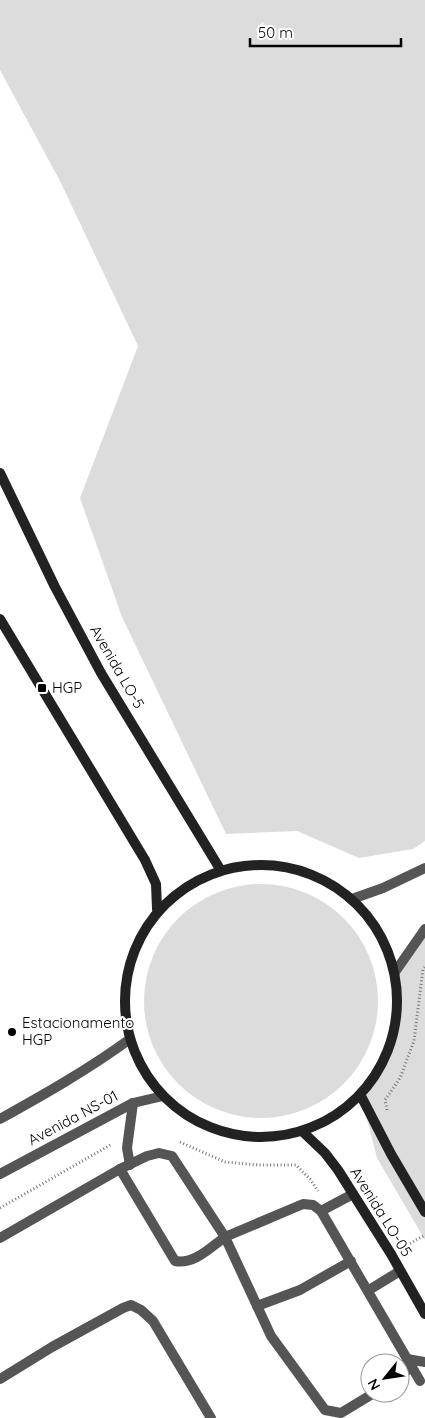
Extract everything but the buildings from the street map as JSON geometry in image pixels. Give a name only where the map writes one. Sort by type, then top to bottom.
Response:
[{"type":"main road","name":"Avenida LO-5","points":[[0,473],[50,578],[101,673],[220,869]]},
{"type":"main road","points":[[0,619],[145,860],[156,884],[157,909]]},
{"type":"main road","points":[[257,863],[290,867],[319,877],[352,899],[379,932],[394,972],[393,1040],[361,1096],[335,1118],[304,1132],[274,1139],[244,1135],[213,1127],[163,1096],[147,1076],[130,1039],[122,987],[139,942],[157,909],[186,885],[220,869],[257,863]]},
{"type":"main road","points":[[361,1096],[425,1212]]},
{"type":"main road","name":"Avenida LO-05","points":[[304,1132],[325,1153],[353,1194],[391,1254],[425,1314]]},
{"type":"street","points":[[352,899],[383,888],[425,868]]},
{"type":"street","points":[[394,972],[425,929]]},
{"type":"street","points":[[0,1119],[64,1083],[130,1039]]},
{"type":"street","name":"Avenida NS-01","points":[[0,1176],[133,1104],[163,1096]]},
{"type":"street","points":[[133,1104],[125,1167],[175,1261],[183,1262],[193,1259],[225,1237],[303,1204],[324,1209],[350,1261],[404,1353]]},
{"type":"street","points":[[0,1238],[125,1167],[148,1156],[158,1153],[172,1156],[225,1237],[271,1336],[325,1410],[341,1413],[360,1401]]},
{"type":"street","points":[[324,1209],[353,1194]]},
{"type":"street","points":[[257,1306],[300,1290],[350,1261]]},
{"type":"street","points":[[368,1290],[400,1271]]},
{"type":"street","points":[[0,1379],[131,1305],[141,1310],[152,1321],[211,1418]]},
{"type":"street","points":[[420,1381],[410,1363],[425,1362]]},
{"type":"path","points":[[389,1119],[384,1100],[400,1078],[414,1041],[423,970],[425,967]]},
{"type":"path","points":[[0,1208],[128,1135]]},
{"type":"path","points":[[178,1142],[225,1162],[259,1165],[296,1165],[310,1179],[324,1209]]},
{"type":"path","points":[[391,1254],[425,1235]]},
{"type":"shaded area","points":[[0,0],[425,0],[425,841],[413,849],[359,858],[297,831],[226,834],[122,617],[80,498],[138,346],[60,181],[0,70]]},
{"type":"shaded area","points":[[261,884],[295,889],[306,893],[326,904],[351,927],[369,956],[373,967],[378,1001],[373,1035],[369,1046],[358,1066],[335,1091],[306,1109],[295,1113],[261,1118],[227,1113],[216,1109],[196,1098],[171,1075],[153,1046],[149,1035],[144,1001],[149,967],[153,956],[164,936],[187,911],[216,893],[227,889]]},
{"type":"shaded area","points":[[425,929],[425,1240],[377,1158],[361,1096],[393,1039],[395,972]]},
{"type":"place","name":"HGP","points":[[42,688]]},
{"type":"place","name":"Estacionamento HGP","points":[[12,1032]]}]
